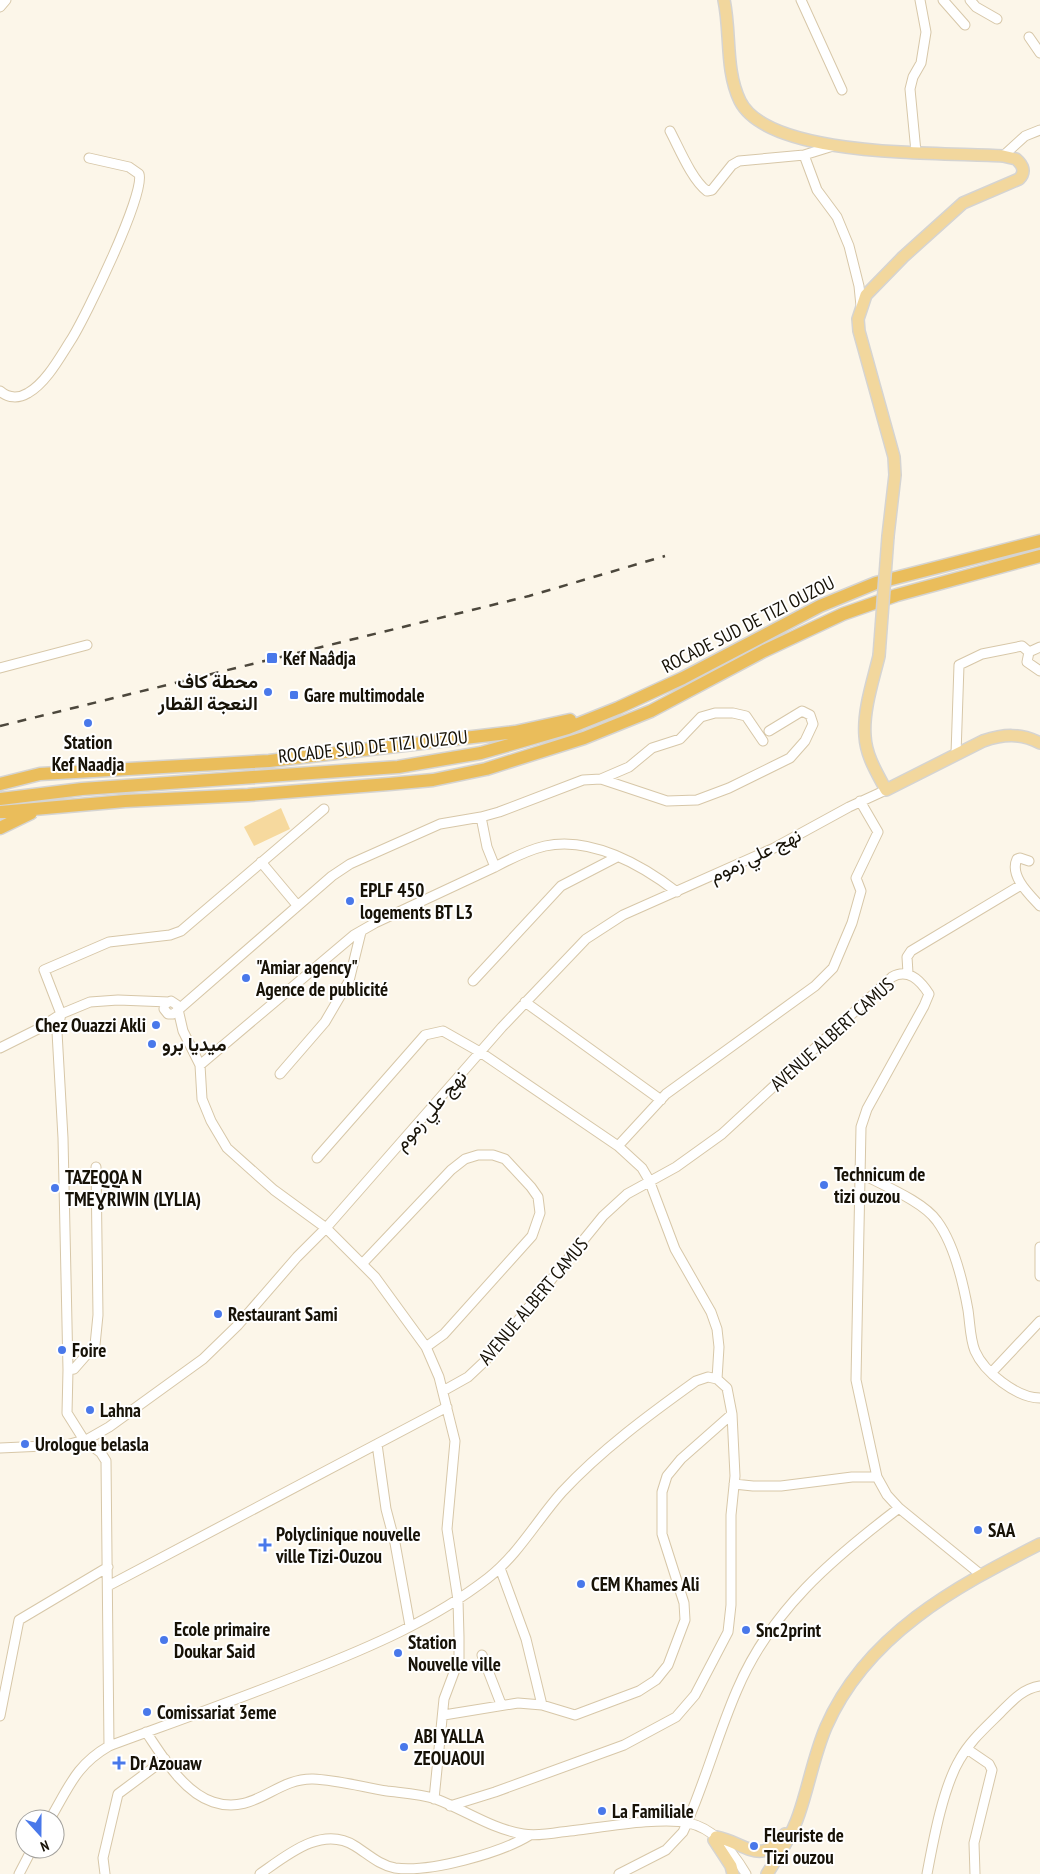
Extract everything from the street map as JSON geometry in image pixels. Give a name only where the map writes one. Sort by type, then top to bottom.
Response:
[{"type":"highway","name":"ROCADE SUD DE TIZI OUZOU","points":[[0,799],[82,789],[398,767],[481,753],[535,739],[618,708],[683,678],[777,627],[862,589],[969,558],[1040,541]]},
{"type":"highway","name":"ROCADE SUD DE TIZI OUZOU","points":[[0,812],[50,806],[389,784],[432,780],[486,769],[584,738],[651,711],[764,651],[843,614],[897,595],[1040,556]]},
{"type":"highway","points":[[0,784],[40,774],[269,761],[515,732],[618,708]]},
{"type":"highway","points":[[0,828],[20,816],[50,806]]},
{"type":"main road","points":[[724,0],[732,81],[747,113],[757,122],[772,129],[833,146],[860,150],[1003,156],[1016,159],[1020,163],[1023,175],[1019,179],[975,196],[948,215],[875,284],[861,306],[858,319],[861,339],[894,457],[895,475],[888,536],[879,656],[869,698],[865,736],[872,765],[886,790],[983,740],[999,736],[1028,737],[1040,743]]},
{"type":"main road","points":[[767,1874],[781,1851],[799,1814],[815,1757],[826,1727],[839,1700],[858,1672],[888,1639],[904,1626],[980,1574],[1040,1544]]},
{"type":"main road","points":[[715,1839],[728,1840],[750,1851],[772,1848],[799,1814]]},
{"type":"main road","points":[[715,1839],[731,1866],[733,1874]]},
{"type":"main road","points":[[775,1874],[781,1851]]},
{"type":"street","points":[[0,7],[6,0]]},
{"type":"street","points":[[801,0],[842,90]]},
{"type":"street","points":[[916,152],[910,89],[913,77],[921,63],[926,32],[920,0]]},
{"type":"street","points":[[943,0],[965,25]]},
{"type":"street","points":[[970,0],[976,7],[997,20]]},
{"type":"street","points":[[1029,37],[1040,53]]},
{"type":"street","points":[[1003,156],[1025,136],[1040,130]]},
{"type":"street","points":[[670,131],[686,162],[702,187],[707,191],[712,190],[732,165],[739,161],[804,155],[833,146]]},
{"type":"street","points":[[804,155],[818,190],[837,217],[849,246],[859,286],[861,306]]},
{"type":"street","points":[[0,391],[10,397],[21,396],[30,393],[42,382],[72,338],[128,221],[139,185],[139,174],[129,167],[90,158]]},
{"type":"street","points":[[0,668],[87,645]]},
{"type":"street","points":[[956,754],[960,665],[982,654],[1022,646],[1029,652]]},
{"type":"street","points":[[1029,652],[1040,647]]},
{"type":"street","points":[[1029,652],[1027,662],[1040,671]]},
{"type":"street","points":[[601,779],[667,801],[698,800],[728,788],[790,758],[806,740],[812,724],[810,715],[802,711],[769,731]]},
{"type":"street","points":[[0,1048],[61,1014],[90,1002],[118,1000],[146,1002],[172,1008],[200,992],[297,905],[332,876],[350,864],[440,824],[499,812],[583,780],[601,779],[629,767],[652,748],[680,740],[701,717],[733,713],[746,716],[763,741]]},
{"type":"street","name":"نهج علي زموم","points":[[0,1448],[66,1445],[84,1440],[109,1427],[138,1408],[203,1359],[238,1325],[297,1257],[326,1228],[480,1052],[586,939],[623,915],[774,848],[860,801],[886,790]]},
{"type":"street","points":[[618,1146],[661,1100],[815,986],[833,968],[852,924],[861,891],[856,878],[878,832],[860,801]]},
{"type":"street","points":[[109,1746],[106,1461],[101,1453],[84,1440],[67,1413],[68,1370],[63,1138],[57,1032],[61,1014],[44,970],[109,942],[170,935],[181,931],[324,808]]},
{"type":"street","points":[[481,816],[487,847],[495,867]]},
{"type":"street","points":[[200,1065],[361,932],[495,867],[545,846],[581,845],[617,857],[652,872],[677,892]]},
{"type":"street","points":[[473,980],[561,886],[617,857]]},
{"type":"street","points":[[1029,861],[1020,858],[1016,862],[1021,885],[1040,906]]},
{"type":"street","points":[[261,862],[297,905]]},
{"type":"street","points":[[908,973],[907,957],[911,951],[1021,885]]},
{"type":"street","points":[[280,1074],[325,1022],[348,981],[361,932]]},
{"type":"street","name":"AVENUE ALBERT CAMUS","points":[[443,1391],[468,1377],[485,1361],[603,1216],[627,1194],[649,1180],[676,1167],[722,1134],[892,977],[899,973],[908,973],[923,985],[928,994],[924,1006],[867,1109],[861,1127],[856,1380],[877,1477],[887,1495],[899,1508],[980,1574]]},
{"type":"street","points":[[526,1002],[661,1100]]},
{"type":"street","points":[[172,1008],[200,1065],[202,1099],[211,1121],[227,1148],[274,1190],[326,1228],[375,1277],[426,1347],[443,1391],[455,1441],[447,1529],[458,1600],[459,1659],[444,1699],[444,1715],[434,1799]]},
{"type":"street","points":[[0,1041],[49,1022]]},
{"type":"street","points":[[317,1158],[425,1035],[443,1031],[480,1052],[618,1146],[642,1168],[649,1180],[675,1249],[711,1312],[717,1329],[719,1347],[717,1379]]},
{"type":"street","points":[[362,1264],[451,1170],[465,1159],[478,1155],[493,1155],[505,1159],[532,1187],[538,1197],[540,1213],[532,1236],[444,1334],[426,1347]]},
{"type":"street","points":[[68,1370],[74,1369],[95,1345],[98,1315],[96,1167]]},
{"type":"street","points":[[860,1173],[920,1206],[936,1218],[942,1228],[966,1299],[975,1350],[981,1361],[1011,1390],[1027,1396],[1040,1398]]},
{"type":"street","points":[[1040,1247],[1040,1276]]},
{"type":"street","points":[[992,1372],[1040,1321]]},
{"type":"street","points":[[56,1809],[80,1768],[90,1757],[109,1746],[226,1704],[332,1662],[410,1626],[458,1600],[506,1564],[543,1513],[564,1490],[607,1452],[696,1381],[708,1377],[717,1379],[727,1388],[732,1414],[734,1484],[731,1515],[731,1605],[728,1632],[695,1695],[676,1717],[624,1745],[495,1792],[450,1806]]},
{"type":"street","points":[[108,1586],[447,1406]]},
{"type":"street","points":[[444,1715],[501,1704],[518,1703],[542,1705],[575,1715],[640,1691],[656,1680],[668,1665],[685,1620],[684,1603],[662,1534],[662,1492],[667,1476],[680,1459],[732,1414]]},
{"type":"street","points":[[377,1444],[386,1509],[395,1543],[410,1626]]},
{"type":"street","points":[[734,1484],[781,1486],[852,1477],[877,1477]]},
{"type":"street","points":[[619,1874],[666,1850],[676,1841],[687,1822],[737,1690],[759,1646],[786,1608],[827,1565],[899,1508]]},
{"type":"street","points":[[0,1716],[20,1620],[108,1567]]},
{"type":"street","points":[[500,1568],[526,1638],[542,1705]]},
{"type":"street","points":[[482,1655],[501,1704]]},
{"type":"street","points":[[927,1874],[958,1761],[1010,1701],[1030,1688],[1040,1686]]},
{"type":"street","points":[[146,1732],[165,1759],[195,1792],[210,1802],[225,1806],[240,1806],[292,1782],[307,1779],[434,1799],[509,1831],[530,1835],[659,1822],[687,1822],[704,1828],[729,1856],[740,1874]]},
{"type":"street","points":[[967,1749],[989,1764],[992,1770],[974,1843],[975,1874]]},
{"type":"street","points":[[105,1874],[103,1858],[118,1794],[165,1759]]},
{"type":"street","points":[[260,1874],[314,1840],[335,1838],[346,1840],[373,1859],[386,1865],[404,1868],[482,1856],[503,1849],[530,1835]]},
{"type":"street","points":[[715,1839],[733,1853],[746,1874]]},
{"type":"street","points":[[19,1874],[27,1859]]},
{"type":"shaded area","points":[[281,808],[290,829],[254,846],[244,827]]},
{"type":"railway","points":[[0,726],[529,596],[665,556]]},
{"type":"place","name":"Kef Naâdja","points":[[272,658]]},
{"type":"place","name":"محطة كاف النعجة القطار","points":[[268,692]]},
{"type":"place","name":"Gare multimodale","points":[[294,695]]},
{"type":"place","name":"Station Kef Naadja","points":[[88,723]]},
{"type":"place","name":"EPLF 450 logements BT L3","points":[[350,901]]},
{"type":"place","name":"\"Amiar agency\" Agence de publicité","points":[[246,978]]},
{"type":"place","name":"Chez Ouazzi Akli","points":[[156,1025]]},
{"type":"place","name":"ميديا برو","points":[[152,1044]]},
{"type":"place","name":"Technicum de tizi ouzou","points":[[824,1185]]},
{"type":"place","name":"TAZEQQA N TMEƔRIWIN (LYLIA)","points":[[55,1188]]},
{"type":"place","name":"Restaurant Sami","points":[[218,1314]]},
{"type":"place","name":"Foire","points":[[62,1350]]},
{"type":"place","name":"Lahna","points":[[90,1410]]},
{"type":"place","name":"Urologue belasla","points":[[25,1444]]},
{"type":"place","name":"SAA","points":[[978,1530]]},
{"type":"place","name":"Polyclinique nouvelle ville Tizi-Ouzou","points":[[265,1545]]},
{"type":"place","name":"CEM Khames Ali","points":[[581,1584]]},
{"type":"place","name":"Snc2print","points":[[746,1630]]},
{"type":"place","name":"Ecole primaire Doukar Said","points":[[164,1640]]},
{"type":"place","name":"Station Nouvelle ville","points":[[398,1653]]},
{"type":"place","name":"Comissariat 3eme","points":[[147,1712]]},
{"type":"place","name":"ABI YALLA ZEOUAOUI","points":[[404,1747]]},
{"type":"place","name":"Dr Azouaw","points":[[119,1763]]},
{"type":"place","name":"La Familiale","points":[[602,1811]]},
{"type":"place","name":"Fleuriste de Tizi ouzou","points":[[754,1846]]}]
